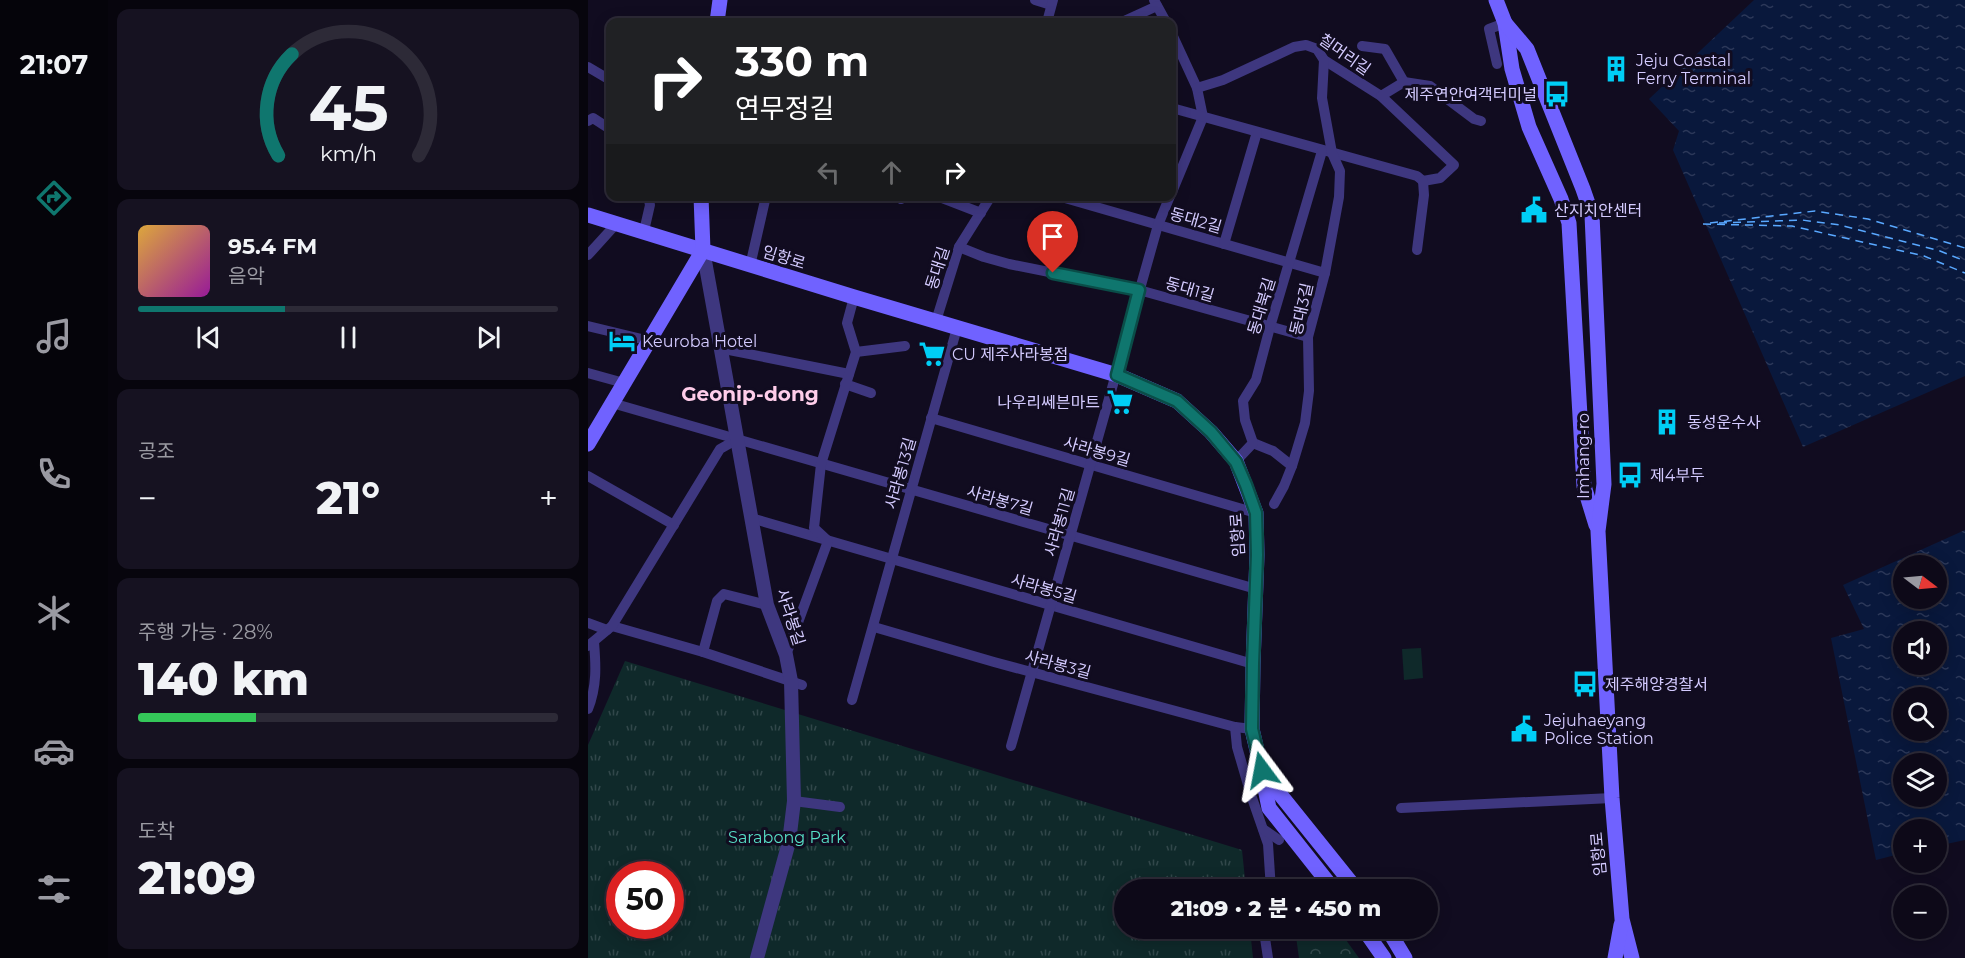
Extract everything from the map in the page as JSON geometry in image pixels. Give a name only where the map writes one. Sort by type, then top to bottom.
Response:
[{"type":"main road","points":[[718,18],[720,0]]},
{"type":"main road","points":[[1496,0],[1505,23]]},
{"type":"main road","name":"Imhang-ro","points":[[1505,23],[1512,69],[1529,127],[1569,224],[1584,486],[1598,531]]},
{"type":"main road","name":"Imhang-ro","points":[[1505,23],[1527,49],[1592,215],[1604,484],[1598,531]]},
{"type":"main road","points":[[588,444],[703,250],[701,201]]},
{"type":"main road","name":"임항로","points":[[588,215],[750,266],[1117,375],[1177,401],[1211,432],[1236,462],[1256,513],[1252,729],[1262,770],[1348,879]]},
{"type":"main road","name":"임항로","points":[[1598,531],[1612,798],[1622,919],[1615,958]]},
{"type":"main road","points":[[1262,770],[1269,807],[1325,879]]},
{"type":"main road","points":[[1622,919],[1632,958]]},
{"type":"main road","points":[[1371,939],[1384,958]]},
{"type":"main road","points":[[1394,939],[1406,958]]},
{"type":"street","points":[[1035,0],[1052,2],[1048,18]]},
{"type":"street","points":[[1129,18],[1156,3],[1164,18]]},
{"type":"street","points":[[1497,64],[1490,29],[1505,23]]},
{"type":"street","points":[[1176,43],[1197,88],[1203,117]]},
{"type":"street","name":"칠머리길","points":[[1197,88],[1223,80],[1294,47],[1306,45],[1317,49],[1324,60],[1381,96],[1454,165],[1440,178],[1423,181]]},
{"type":"street","points":[[1362,46],[1385,50],[1404,82]]},
{"type":"street","name":"동대3길","points":[[1274,504],[1292,466],[1305,423],[1309,391],[1308,337],[1325,273],[1339,196],[1340,171],[1327,152],[1322,98],[1324,60]]},
{"type":"street","points":[[588,67],[606,78]]},
{"type":"street","points":[[1381,96],[1404,82],[1430,86],[1474,119],[1481,121]]},
{"type":"street","points":[[1176,109],[1417,176],[1423,181],[1424,195],[1417,250]]},
{"type":"street","name":"사라봉11길","points":[[1176,182],[1203,117]]},
{"type":"street","points":[[588,121],[593,118],[606,126]]},
{"type":"street","points":[[1224,244],[1257,132]]},
{"type":"street","name":"동대북길","points":[[1253,443],[1245,420],[1243,401],[1256,380],[1269,327],[1327,152]]},
{"type":"street","points":[[644,231],[649,201]]},
{"type":"street","points":[[750,266],[765,201]]},
{"type":"street","points":[[950,201],[981,213]]},
{"type":"street","name":"동대길","points":[[936,321],[959,247],[988,201]]},
{"type":"street","name":"동대2길","points":[[1094,201],[1158,225],[1325,273]]},
{"type":"street","name":"사라봉11길","points":[[1011,746],[1139,290],[1158,225],[1168,201]]},
{"type":"street","points":[[588,255],[617,223]]},
{"type":"street","name":"동대1길","points":[[959,247],[1009,264],[1139,290],[1308,337]]},
{"type":"street","name":"사라봉길","points":[[703,250],[767,605],[796,683],[794,801],[789,842],[758,958]]},
{"type":"street","points":[[786,655],[828,541],[814,528],[821,464],[856,352],[848,323],[854,297]]},
{"type":"street","points":[[588,326],[650,341]]},
{"type":"street","name":"사라봉13길","points":[[852,700],[957,328]]},
{"type":"street","points":[[856,352],[905,346]]},
{"type":"street","points":[[719,348],[847,379],[871,393]]},
{"type":"street","points":[[588,373],[624,383]]},
{"type":"street","name":"사라봉7길","points":[[612,403],[1256,588]]},
{"type":"street","name":"사라봉9길","points":[[931,418],[1256,513]]},
{"type":"street","points":[[588,709],[594,691],[597,669],[591,644],[610,628],[720,449],[736,440]]},
{"type":"street","points":[[1236,462],[1253,443],[1273,451],[1292,466]]},
{"type":"street","points":[[588,476],[674,525]]},
{"type":"street","name":"사라봉5길","points":[[751,518],[1253,664]]},
{"type":"street","points":[[703,652],[717,601],[724,594],[767,605]]},
{"type":"street","points":[[588,623],[703,652],[796,683]]},
{"type":"street","name":"사라봉3길","points":[[874,627],[1032,673],[1235,727],[1252,729]]},
{"type":"street","points":[[1235,727],[1237,747],[1268,844],[1270,879]]},
{"type":"street","points":[[1401,808],[1612,798]]},
{"type":"street","points":[[794,801],[840,807]]},
{"type":"street","points":[[1263,829],[1279,840]]},
{"type":"street","points":[[1265,939],[1268,958]]},
{"type":"green space","points":[[1421,648],[1423,678],[1404,680],[1402,649]]},
{"type":"green space","name":"Sarabong Park","points":[[625,661],[1242,850],[1245,879],[1114,879],[1114,939],[1251,939],[1253,958],[588,958],[588,745]]},
{"type":"green space","points":[[1296,939],[1345,939],[1359,958],[1299,958]]},
{"type":"water","points":[[1754,0],[1965,0],[1965,376],[1803,447],[1673,150],[1679,131],[1649,99]]},
{"type":"water","points":[[1965,530],[1965,840],[1947,844],[1947,819],[1893,819],[1893,856],[1876,860],[1831,638],[1864,629],[1843,585],[1893,562],[1893,609],[1947,609],[1947,555],[1910,555]]},
{"type":"ferry route","points":[[1710,223],[1815,211],[1868,219],[1965,248]]},
{"type":"ferry route","points":[[1719,223],[1802,220],[1840,225],[1940,251],[1965,261]]},
{"type":"ferry route","points":[[1703,224],[1792,226],[1924,256],[1965,273]]},
{"type":"place","name":"Jeju Coastal Ferry Terminal","points":[[1616,69]]},
{"type":"place","name":"제주연안여객터미널","points":[[1557,94]]},
{"type":"place","name":"산지치안센터","points":[[1534,210]]},
{"type":"place","name":"Keuroba Hotel","points":[[622,341]]},
{"type":"place","name":"CU 제주사라봉점","points":[[932,354]]},
{"type":"place","name":"나우리쎄븐마트","points":[[1120,402]]},
{"type":"place","name":"동성운수사","points":[[1667,422]]},
{"type":"place","name":"제4부두","points":[[1630,475]]},
{"type":"place","name":"제주해양경찰서","points":[[1585,684]]},
{"type":"place","name":"Jejuhaeyang Police Station","points":[[1524,729]]},
{"type":"district","name":"Geonip-dong","points":[[750,394]]},
{"type":"route","points":[[1053,273],[1139,290],[1117,375],[1177,401],[1211,432],[1236,462],[1246,485],[1256,513],[1252,729],[1262,770]]}]
